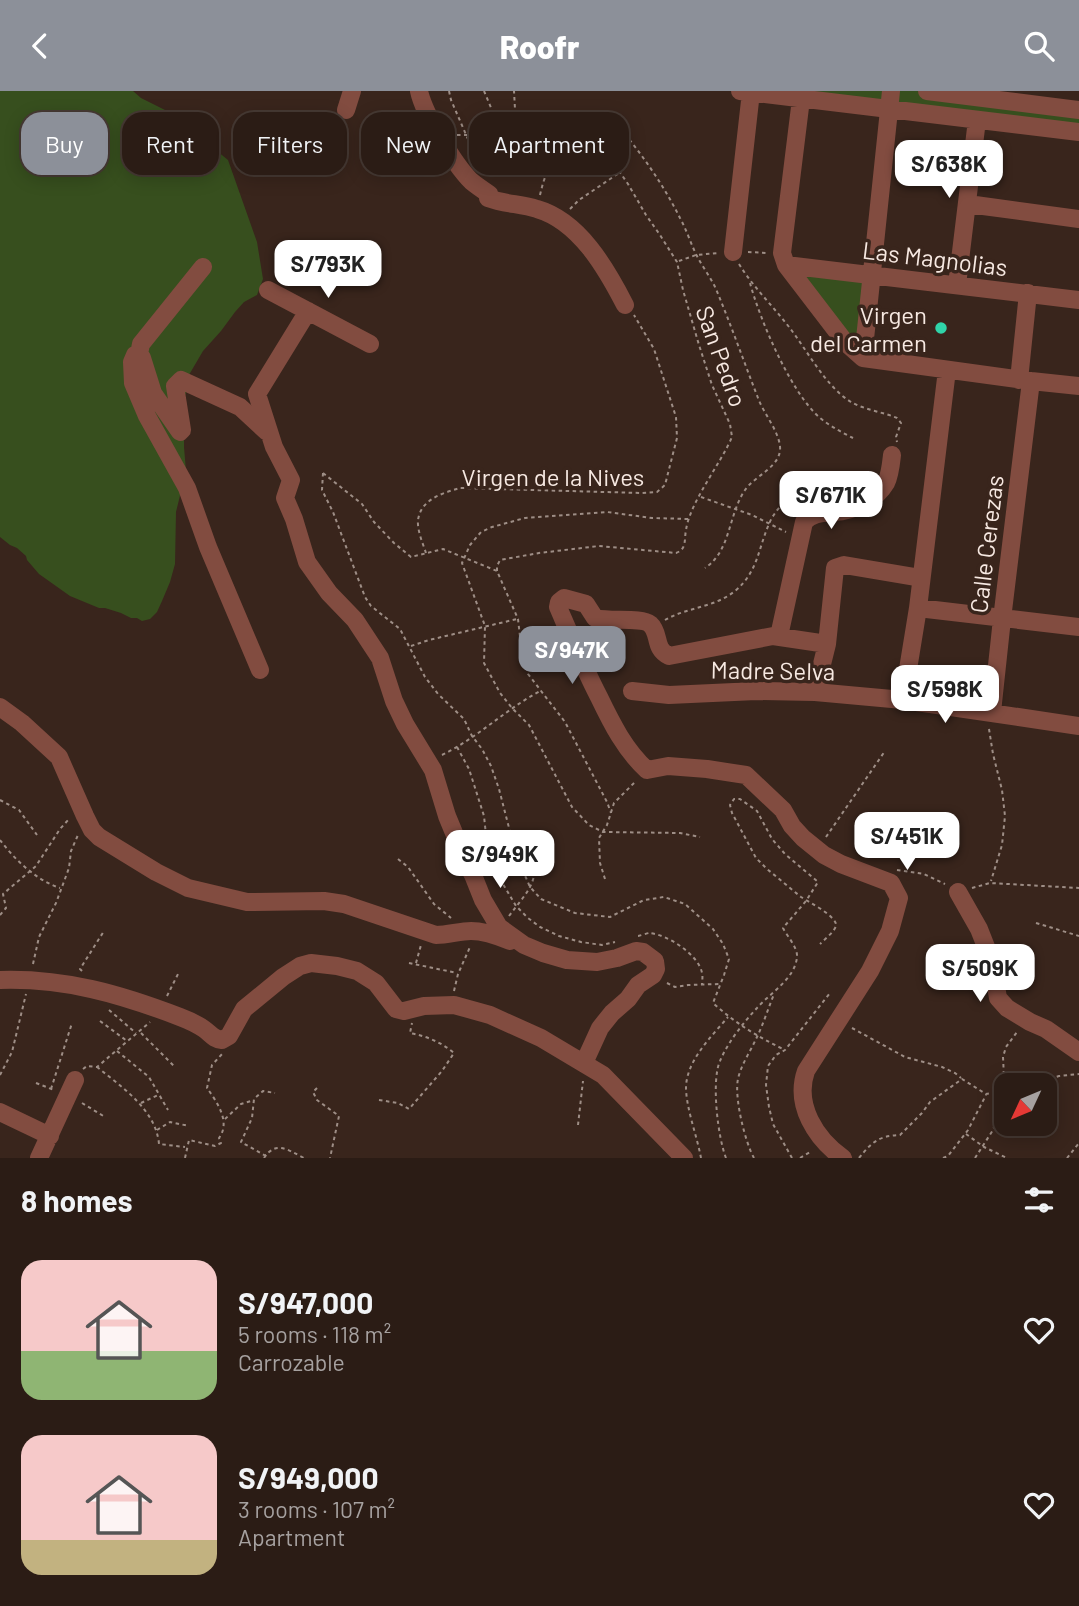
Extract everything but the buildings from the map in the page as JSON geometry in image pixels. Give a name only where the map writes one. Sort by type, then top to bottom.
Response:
[{"type":"street","points":[[346,110],[352,91]]},
{"type":"street","points":[[419,91],[430,117],[457,162],[471,180],[489,194],[488,198],[537,209],[561,219],[601,264],[625,305]]},
{"type":"street","points":[[927,91],[1079,110]]},
{"type":"street","points":[[733,251],[745,92],[890,100],[977,120],[1079,132]]},
{"type":"street","points":[[801,95],[782,253],[786,265],[845,342],[863,358],[1079,386]]},
{"type":"street","points":[[863,358],[890,100]]},
{"type":"street","points":[[957,285],[977,120]]},
{"type":"street","points":[[968,204],[1079,219]]},
{"type":"street","name":"Las Magnolias","points":[[786,265],[1079,300]]},
{"type":"street","points":[[203,267],[141,345],[139,354],[153,393],[180,432],[182,430],[175,386],[181,380],[240,407],[270,434]]},
{"type":"street","points":[[268,290],[370,344]]},
{"type":"street","name":"Calle Cerezas","points":[[988,712],[1002,618],[1025,380],[1028,293]]},
{"type":"street","points":[[308,311],[257,394],[274,447],[291,480],[285,498],[307,562],[329,593],[355,619],[380,658],[394,701],[428,761],[466,862],[499,927],[524,945],[543,953]]},
{"type":"street","points":[[139,354],[135,355],[132,362],[133,383],[147,417],[187,488],[208,547],[260,670]]},
{"type":"street","points":[[903,700],[918,608],[947,370]]},
{"type":"street","points":[[779,636],[804,522],[815,514],[849,509],[875,496],[887,481],[892,455]]},
{"type":"street","points":[[816,692],[827,644],[835,568],[844,565],[921,578]]},
{"type":"street","points":[[827,644],[779,636],[669,656],[658,646],[649,624],[642,621],[595,618],[586,604],[564,598],[558,607],[613,726],[634,759],[647,770],[668,766],[746,775],[783,810],[803,838],[824,855],[891,883],[899,898],[886,941],[840,1020],[806,1071],[802,1082],[807,1112],[815,1131],[825,1144],[843,1158]]},
{"type":"street","points":[[918,608],[1079,627]]},
{"type":"street","name":"Madre Selva","points":[[632,691],[669,695],[756,691],[816,692],[903,700],[1079,726]]},
{"type":"street","points":[[0,707],[56,753],[63,763],[92,830],[99,837],[188,888],[247,902],[324,901],[344,904],[436,935],[472,931],[491,934],[566,960],[597,962],[636,951],[643,952],[655,961],[656,969],[653,975],[638,985],[600,1028],[584,1063]]},
{"type":"street","points":[[958,892],[979,929],[992,962],[998,999],[1007,1008],[1046,1028],[1079,1052]]},
{"type":"street","points":[[0,980],[30,979],[116,994],[182,1018],[220,1040],[229,1036],[244,1009],[300,966],[311,963],[357,971],[376,983],[396,1009],[404,1011],[424,1006],[450,1006],[490,1015],[541,1038],[603,1075],[684,1158]]},
{"type":"street","points":[[39,1158],[75,1080]]},
{"type":"street","points":[[0,1112],[50,1136]]},
{"type":"path","points":[[449,91],[469,140]]},
{"type":"path","points":[[484,91],[492,112]]},
{"type":"path","points":[[514,91],[517,112]]},
{"type":"path","points":[[629,139],[648,163],[682,220],[696,255],[715,287],[780,449],[775,463],[753,480],[744,491],[715,562],[705,568]]},
{"type":"path","points":[[537,209],[546,175]]},
{"type":"path","points":[[561,219],[579,200],[617,175]]},
{"type":"path","name":"San Pedro","points":[[497,572],[500,560],[583,547],[676,553],[681,551],[685,546],[688,519],[732,437],[730,424],[707,372],[677,262],[621,175]]},
{"type":"path","points":[[733,251],[749,280],[781,362],[807,404],[819,417],[853,438]]},
{"type":"path","points":[[749,280],[839,392],[853,403],[897,418],[901,423],[895,437],[898,444],[892,455]]},
{"type":"path","name":"Virgen de la Nives","points":[[426,553],[417,523],[421,510],[438,495],[460,488],[641,493],[657,492],[664,485],[677,438],[676,417],[654,349],[635,316],[625,305]]},
{"type":"path","points":[[611,813],[565,722],[528,674],[518,619],[497,572],[443,549],[411,557],[374,522],[362,504],[323,473],[322,490],[365,597],[371,606],[400,629],[425,677],[464,719],[491,766],[516,855],[530,887],[541,899],[575,913],[610,917],[643,900],[664,897],[685,904],[713,929],[729,959],[713,1003],[742,1027],[785,1050]]},
{"type":"path","points":[[653,629],[668,618],[714,603],[734,592],[755,566],[775,512],[793,491],[807,483],[825,480]]},
{"type":"path","points":[[700,497],[800,536]]},
{"type":"path","points":[[688,519],[652,518],[607,512],[526,518],[481,531],[470,545],[462,563],[485,626],[484,663],[500,693],[530,725],[572,807],[589,825],[603,832],[680,833],[700,837]]},
{"type":"path","points":[[410,646],[518,619]]},
{"type":"path","points":[[428,761],[457,747],[521,701],[541,691]]},
{"type":"path","points":[[988,712],[1005,815],[1002,845],[990,883]]},
{"type":"path","points":[[457,747],[469,769],[484,816],[488,854],[516,906],[540,927],[559,936],[602,944],[621,941]]},
{"type":"path","points":[[817,849],[885,751]]},
{"type":"path","points":[[605,879],[600,863],[599,838],[614,803],[647,770]]},
{"type":"path","points":[[726,1158],[720,1145],[718,1123],[718,1064],[733,1037],[757,1007],[790,974],[797,953],[783,928],[806,901],[818,882],[772,839],[757,811],[740,799],[734,799],[730,805],[732,813],[756,857],[806,901],[836,922],[834,929],[820,944]]},
{"type":"path","points":[[0,800],[19,810],[37,835]]},
{"type":"path","points":[[3,894],[41,861],[69,819]]},
{"type":"path","points":[[0,1075],[12,1052],[39,937],[56,903],[76,838],[83,829]]},
{"type":"path","points":[[0,840],[30,871],[48,884],[61,888]]},
{"type":"path","points":[[499,927],[534,879],[535,855]]},
{"type":"path","points":[[398,859],[408,867],[434,904],[472,931],[450,1006]]},
{"type":"path","points":[[869,874],[898,870],[923,874],[958,892],[990,883],[1079,888]]},
{"type":"path","points":[[0,890],[6,908],[0,915]]},
{"type":"path","points":[[1036,923],[1079,936]]},
{"type":"path","points":[[79,974],[85,973],[80,969],[104,931]]},
{"type":"path","points":[[416,964],[425,932]]},
{"type":"path","points":[[635,937],[649,933],[691,953],[702,973],[702,985]]},
{"type":"path","points":[[409,963],[458,974]]},
{"type":"path","points":[[97,1067],[159,1014],[156,1012],[163,1011],[163,1005],[179,972]]},
{"type":"path","points":[[653,975],[676,987],[720,984]]},
{"type":"path","points":[[754,1158],[742,1117],[738,1080],[775,991]]},
{"type":"path","points":[[792,1158],[774,1124],[769,1107],[766,1084],[768,1066],[776,1055],[785,1050],[830,993]]},
{"type":"path","points":[[379,1100],[398,1103],[409,1109],[454,1053],[439,1042],[410,1033],[416,1008]]},
{"type":"path","points":[[109,1010],[175,1067]]},
{"type":"path","points":[[701,1158],[686,1087],[691,1066],[700,1051],[728,1017]]},
{"type":"path","points":[[1003,1073],[1006,1047],[1026,1019]]},
{"type":"path","points":[[840,1020],[905,1057],[942,1067],[986,1094],[994,1093]]},
{"type":"path","points":[[100,1021],[127,1042]]},
{"type":"path","points":[[51,1089],[72,1023]]},
{"type":"path","points":[[185,1158],[188,1140],[215,1146],[220,1143],[219,1138],[223,1133],[223,1120],[207,1088],[212,1065],[223,1055],[219,1047],[220,1040]]},
{"type":"path","points":[[117,1051],[149,1077],[168,1110]]},
{"type":"path","points":[[578,1125],[584,1063]]},
{"type":"path","points":[[75,1080],[84,1067],[97,1067],[140,1104],[157,1130],[159,1144],[187,1147]]},
{"type":"path","points":[[1057,1077],[1079,1074]]},
{"type":"path","points":[[859,1158],[875,1140],[900,1135],[930,1102],[962,1079]]},
{"type":"path","points":[[317,1089],[313,1092],[317,1100],[339,1116],[330,1158]]},
{"type":"path","points":[[223,1120],[241,1104],[253,1101],[263,1091],[275,1093]]},
{"type":"path","points":[[943,1158],[948,1156],[965,1133],[986,1094]]},
{"type":"path","points":[[140,1104],[159,1095]]},
{"type":"path","points":[[253,1101],[252,1118],[241,1142],[265,1157],[274,1148],[282,1148],[304,1158]]},
{"type":"path","points":[[157,1130],[170,1122],[189,1126]]},
{"type":"path","points":[[975,1158],[994,1128]]},
{"type":"path","points":[[965,1133],[984,1147],[1007,1158]]},
{"type":"path","points":[[1067,1158],[1079,1143]]},
{"type":"green space","points":[[0,91],[133,91],[141,98],[171,112],[122,112],[122,175],[219,175],[219,153],[228,160],[257,242],[263,279],[257,295],[244,302],[235,312],[203,351],[186,380],[186,471],[176,512],[175,564],[157,612],[150,619],[142,621],[131,618],[70,596],[39,574],[26,556],[0,537]]},
{"type":"green space","points":[[802,91],[927,91],[1079,110],[1079,132]]},
{"type":"green space","points":[[795,270],[868,278],[860,350]]},
{"type":"place","name":"Virgen del Carmen","points":[[941,328]]}]
